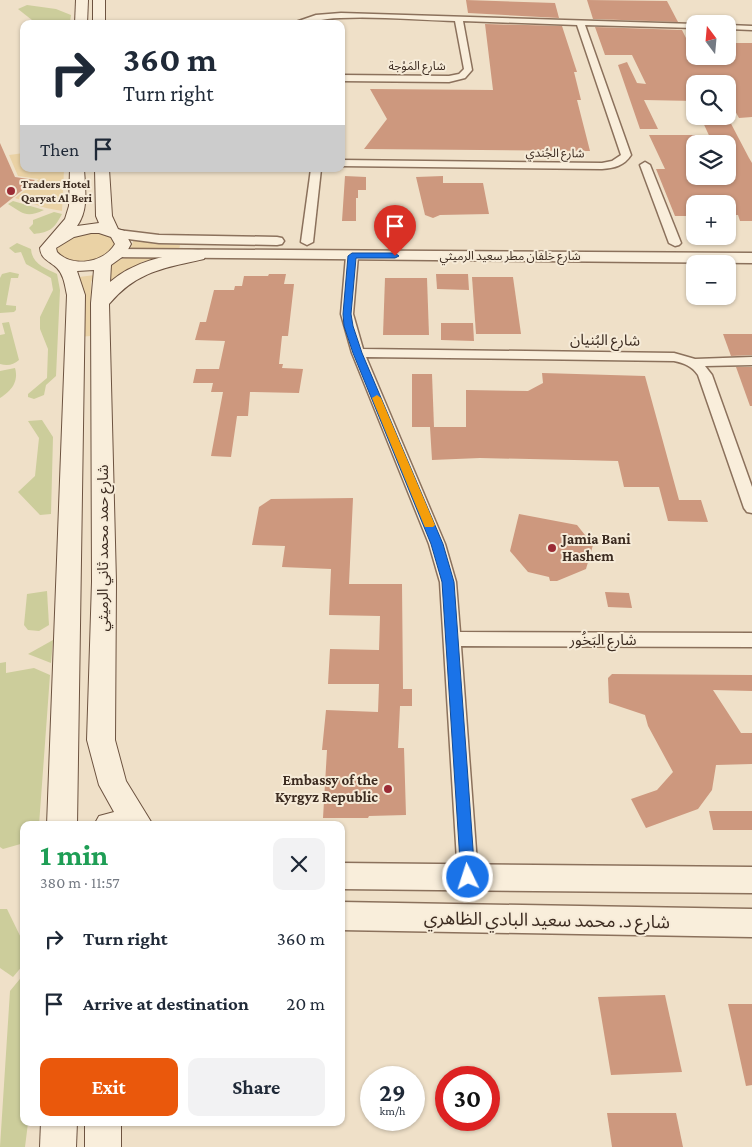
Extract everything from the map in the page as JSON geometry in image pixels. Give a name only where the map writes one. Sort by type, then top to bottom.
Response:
[{"type":"main road","points":[[81,20],[82,0]]},
{"type":"main road","points":[[99,0],[99,20]]},
{"type":"main road","points":[[77,172],[77,206],[73,220],[50,246],[49,251],[56,261],[63,264],[82,266],[110,258]]},
{"type":"main road","points":[[102,172],[104,216],[114,232]]},
{"type":"main road","points":[[60,236],[75,230],[91,228],[114,232]]},
{"type":"main road","name":"شارع حمد محمد ثاني الرميثي","points":[[114,232],[123,244],[110,258],[100,303],[104,582],[101,740],[113,785],[136,821]]},
{"type":"main road","points":[[100,303],[111,288],[128,276],[149,266],[172,259],[198,255]]},
{"type":"main road","points":[[62,821],[76,295],[71,276],[63,264]]},
{"type":"main road","points":[[58,1147],[59,1126]]},
{"type":"main road","points":[[103,1126],[103,1147]]},
{"type":"street","points":[[304,20],[328,15],[686,26]]},
{"type":"street","name":"شارع المَوْجة","points":[[345,78],[443,79],[462,76],[468,70],[459,19]]},
{"type":"street","name":"شارع الجُندي","points":[[345,163],[602,166],[614,164],[622,160],[626,155],[580,23]]},
{"type":"street","points":[[736,27],[752,28]]},
{"type":"street","points":[[645,165],[675,243]]},
{"type":"street","points":[[307,242],[316,172]]},
{"type":"street","name":"شارع خلفان مطر سعيد الرميثي","points":[[114,232],[159,239],[307,242],[752,244]]},
{"type":"street","name":"شارع خلفان مطر سعيد الرميثي","points":[[110,258],[198,255],[752,258]]},
{"type":"street","points":[[352,256],[347,314],[349,326],[358,353],[437,544],[448,582],[468,877]]},
{"type":"street","name":"شارع البُنيان","points":[[358,353],[674,357],[694,363]]},
{"type":"street","points":[[694,363],[712,360],[752,361]]},
{"type":"street","points":[[694,363],[705,375],[752,508]]},
{"type":"street","name":"شارع البَخُور","points":[[453,639],[752,640]]},
{"type":"street","points":[[345,876],[752,880]]},
{"type":"street","name":"شارع د. محمد سعيد البادي الظاهري","points":[[345,916],[752,923]]},
{"type":"green space","points":[[27,5],[56,9],[71,15],[70,20],[32,20],[18,9]]},
{"type":"green space","points":[[13,201],[44,210],[33,214],[25,214],[8,204]]},
{"type":"green space","points":[[54,212],[62,214],[54,226],[48,231],[34,234],[29,228],[33,224],[33,220]]},
{"type":"green space","points":[[17,243],[31,249],[37,262],[57,274],[60,290],[56,376],[46,385],[44,395],[34,399],[28,397],[28,394],[47,378],[48,349],[40,329],[40,317],[53,290],[51,278],[26,264],[21,252],[15,253],[9,248]]},
{"type":"green space","points":[[10,272],[19,274],[18,278],[11,278],[6,305],[16,306],[16,310],[14,312],[0,313],[0,278],[2,274]]},
{"type":"green space","points":[[9,322],[19,360],[6,365],[0,364],[0,335],[5,334],[2,323]]},
{"type":"green space","points":[[15,368],[16,378],[13,386],[0,398],[0,371]]},
{"type":"green space","points":[[42,420],[53,437],[51,514],[40,515],[18,492],[35,476],[39,438],[28,421]]},
{"type":"green space","points":[[47,591],[49,625],[39,631],[28,630],[24,625],[27,594]]},
{"type":"green space","points":[[53,640],[51,663],[28,654]]},
{"type":"green space","points":[[6,662],[6,673],[34,668],[50,675],[39,821],[20,821],[20,844],[3,849],[0,847],[0,663]]},
{"type":"green space","points":[[0,909],[7,909],[20,936],[20,969],[13,977],[0,968]]},
{"type":"green space","points":[[20,979],[20,1126],[28,1126],[25,1147],[0,1147],[10,991]]},
{"type":"sand","points":[[20,154],[20,172],[64,172],[62,211],[15,198],[39,179],[18,176],[9,155]]},
{"type":"sand","points":[[97,232],[109,236],[114,243],[114,247],[110,251],[98,258],[84,262],[70,261],[55,251],[56,246],[71,235]]},
{"type":"sand","points":[[134,239],[156,244],[180,245],[179,250],[153,248],[130,250]]},
{"type":"sand","points":[[136,256],[166,256],[142,262],[105,284],[107,273],[118,260]]},
{"type":"sand","points":[[95,275],[91,282],[90,336],[79,337],[79,277]]},
{"type":"building","points":[[466,0],[555,3],[559,18],[468,13]]},
{"type":"building","points":[[587,0],[667,1],[678,22],[593,19]]},
{"type":"building","points":[[485,24],[562,26],[577,72],[574,72],[581,100],[577,100],[590,151],[364,149],[387,119],[370,89],[493,90]]},
{"type":"building","points":[[595,27],[682,30],[686,38],[686,65],[736,65],[736,43],[752,43],[752,117],[739,118],[736,113],[736,75],[686,75],[686,101],[644,100],[658,129],[640,129],[618,65],[627,62],[637,83],[646,84],[632,55],[605,55]]},
{"type":"building","points":[[704,125],[732,125],[752,163],[752,221],[740,221],[738,215],[736,215],[736,195],[686,195],[686,216],[675,216],[656,169],[665,169],[649,135],[686,135],[686,185],[736,185],[736,135],[709,135]]},
{"type":"building","name":"Traders Hotel Qaryat Al Beri","points":[[0,143],[15,177],[35,180],[0,208]]},
{"type":"building","points":[[345,176],[366,177],[366,190],[358,190],[358,198],[356,198],[356,221],[342,221]]},
{"type":"building","points":[[443,176],[443,183],[483,183],[489,214],[440,215],[433,218],[425,215],[416,177]]},
{"type":"building","points":[[269,274],[286,274],[284,284],[294,284],[288,336],[282,336],[279,364],[283,364],[282,368],[303,369],[299,393],[250,392],[248,416],[237,416],[231,457],[211,456],[223,392],[211,392],[213,383],[193,383],[196,369],[219,369],[225,341],[195,340],[200,322],[206,322],[214,290],[234,290],[235,286],[242,286],[244,276],[268,276]]},
{"type":"building","points":[[436,274],[468,274],[469,290],[437,289]]},
{"type":"building","points":[[472,277],[513,277],[521,334],[476,334]]},
{"type":"building","points":[[385,278],[427,278],[429,335],[383,335]]},
{"type":"building","points":[[441,323],[473,323],[474,341],[441,340]]},
{"type":"building","points":[[723,334],[752,334],[752,355],[731,356]]},
{"type":"building","points":[[736,367],[752,367],[752,406],[750,406]]},
{"type":"building","points":[[542,373],[645,376],[679,500],[701,500],[708,522],[668,521],[659,487],[624,487],[618,461],[480,458],[432,460],[430,427],[466,427],[466,390],[528,391],[543,383]]},
{"type":"building","points":[[412,374],[432,374],[434,427],[412,427]]},
{"type":"building","points":[[353,498],[349,584],[402,584],[403,689],[412,689],[412,706],[400,706],[398,748],[404,748],[406,815],[369,816],[368,818],[323,818],[327,750],[322,750],[326,710],[378,712],[379,684],[328,684],[330,649],[379,650],[380,616],[329,615],[331,569],[282,567],[285,546],[252,545],[259,507],[271,499]]},
{"type":"building","name":"Jamia Bani Hashem","points":[[519,514],[577,525],[593,545],[586,569],[557,581],[550,581],[549,577],[528,572],[510,551]]},
{"type":"building","points":[[605,592],[629,593],[632,608],[608,607]]},
{"type":"building","points":[[612,674],[752,675],[752,691],[713,690],[741,733],[752,733],[752,764],[716,765],[712,790],[698,809],[646,828],[631,799],[657,790],[673,772],[648,726],[645,715],[609,703],[608,678]]},
{"type":"building","points":[[709,811],[752,811],[752,830],[713,830]]},
{"type":"building","points":[[665,995],[682,1072],[611,1075],[598,997]]},
{"type":"building","points":[[728,1004],[752,1004],[752,1085],[746,1086]]},
{"type":"building","points":[[607,1113],[676,1113],[683,1147],[612,1147]]},
{"type":"slow traffic","points":[[377,398],[429,525]]},
{"type":"place","name":"Traders Hotel Qaryat Al Beri","points":[[11,191]]},
{"type":"place","name":"Jamia Bani Hashem","points":[[552,548]]},
{"type":"place","name":"Embassy of the Kyrgyz Republic","points":[[388,789]]},
{"type":"route","points":[[395,256],[352,256],[347,314],[358,353],[437,544],[448,582],[468,877]]}]
